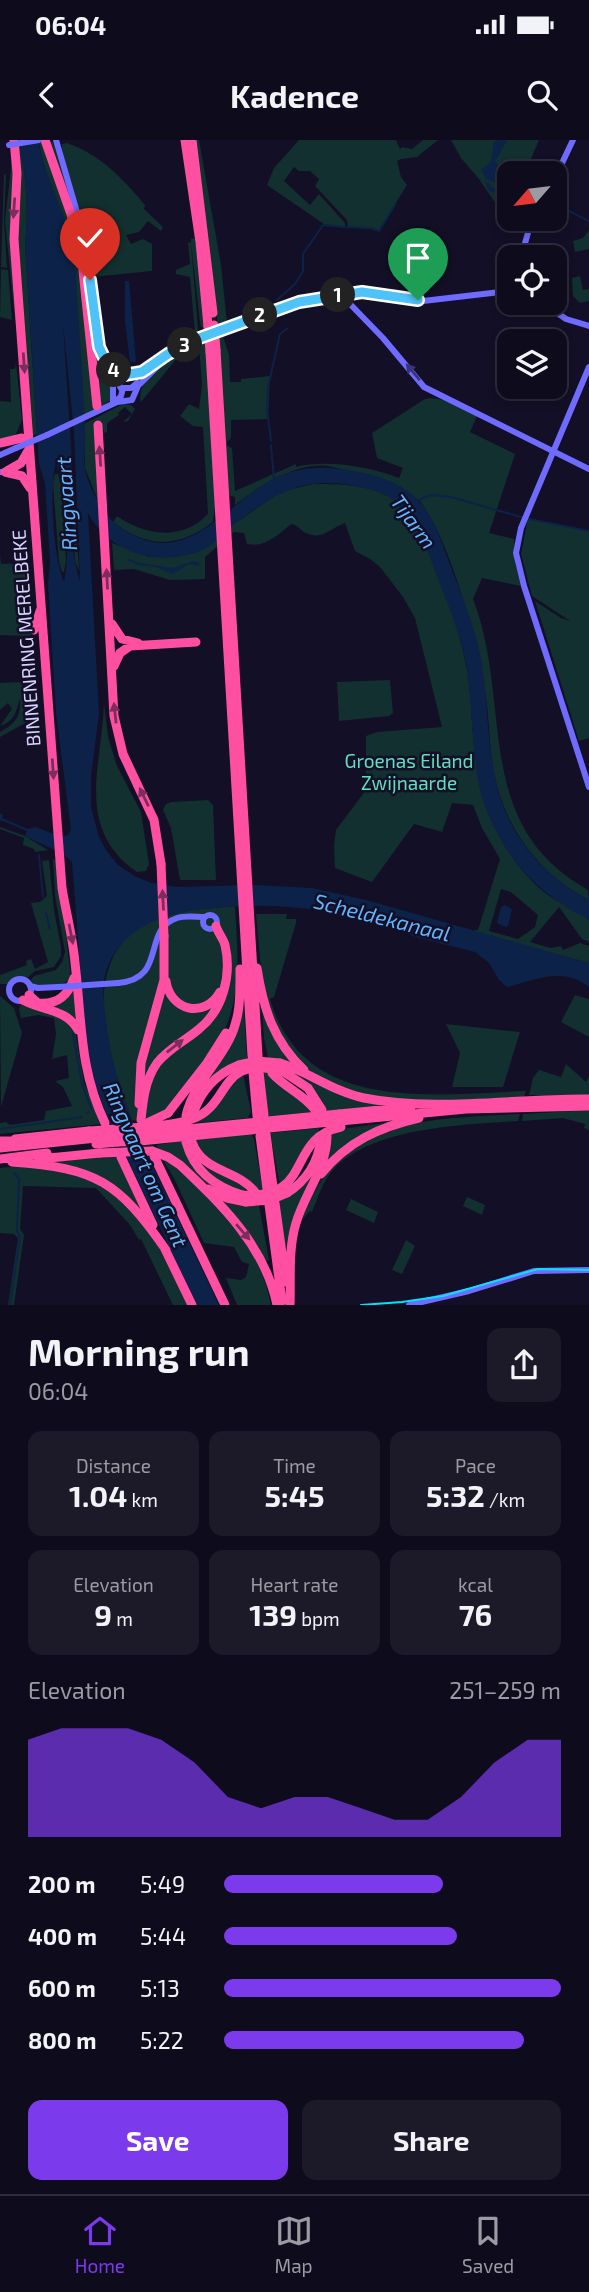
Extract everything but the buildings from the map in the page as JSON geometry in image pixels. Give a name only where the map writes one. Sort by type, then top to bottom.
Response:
[{"type":"highway","points":[[45,140],[81,251],[97,406]]},
{"type":"highway","points":[[185,140],[211,326]]},
{"type":"highway","points":[[192,140],[206,242],[246,919],[258,1056],[261,1039],[255,949]]},
{"type":"highway","name":"BINNENRING MERELBEKE","points":[[11,142],[17,173],[14,239],[60,862],[76,974],[80,1035],[90,1087],[105,1123]]},
{"type":"highway","points":[[26,387],[30,488],[36,526]]},
{"type":"highway","points":[[15,444],[26,425]]},
{"type":"highway","points":[[98,425],[112,682],[119,743],[153,820],[161,864],[165,972],[169,992],[178,1004],[188,1009],[199,1009],[213,1002],[222,986],[222,944],[214,927]]},
{"type":"highway","points":[[0,443],[15,444],[22,438],[27,446]]},
{"type":"highway","points":[[1,472],[19,465],[27,446]]},
{"type":"highway","points":[[1,472],[22,476],[30,488]]},
{"type":"highway","points":[[224,548],[245,872]]},
{"type":"highway","points":[[34,624],[41,603]]},
{"type":"highway","points":[[109,615],[116,634],[129,642],[196,640],[127,648],[116,658],[112,682]]},
{"type":"highway","points":[[246,919],[271,1026],[288,1053],[305,1071],[344,1093],[366,1099],[444,1107]]},
{"type":"highway","points":[[12,1162],[95,1142],[168,1113],[207,1063],[226,1033],[237,1001],[246,919]]},
{"type":"highway","points":[[165,972],[159,1004],[141,1063],[138,1086],[141,1120],[145,1090],[158,1063],[176,1045],[204,1025],[221,999],[226,976],[225,949],[214,927]]},
{"type":"highway","points":[[31,998],[53,1003],[64,997],[76,974]]},
{"type":"highway","points":[[240,977],[240,1006],[234,1030],[195,1092],[190,1115],[210,1083],[239,1065],[257,1061],[320,1081]]},
{"type":"highway","points":[[31,998],[68,1017],[80,1035]]},
{"type":"highway","points":[[132,1127],[183,1122],[200,1116],[212,1105],[230,1079],[247,1070],[267,1068],[282,1068],[308,1088],[319,1110],[281,1083],[272,1073]]},
{"type":"highway","points":[[256,1072],[260,1116]]},
{"type":"highway","points":[[0,1148],[140,1141],[340,1121],[444,1107],[589,1099]]},
{"type":"highway","points":[[531,1103],[589,1106]]},
{"type":"highway","points":[[312,1185],[333,1160],[360,1139],[387,1126],[426,1116],[444,1107]]},
{"type":"highway","points":[[0,1161],[95,1142],[106,1137],[426,1116]]},
{"type":"highway","points":[[255,1192],[239,1177],[206,1163],[190,1142],[192,1157],[203,1174],[244,1199],[284,1187],[296,1174],[312,1141],[340,1121]]},
{"type":"highway","points":[[263,1135],[270,1188]]},
{"type":"highway","points":[[195,1180],[220,1196],[271,1200],[286,1193],[309,1173],[324,1138],[325,1156],[299,1213],[292,1242],[289,1305]]},
{"type":"highway","points":[[0,1140],[95,1142],[153,1153],[174,1160],[251,1240],[270,1277],[279,1305]]},
{"type":"highway","points":[[0,1154],[95,1142]]},
{"type":"highway","points":[[153,1153],[225,1305]]},
{"type":"highway","points":[[121,1157],[192,1305]]},
{"type":"highway","points":[[0,1161],[58,1166],[95,1178],[137,1210],[166,1250]]},
{"type":"highway","points":[[279,1305],[269,1205],[289,1305]]},
{"type":"main road","points":[[0,146],[11,142],[39,140]]},
{"type":"main road","points":[[56,140],[86,243],[96,332],[110,370],[113,404]]},
{"type":"main road","points":[[563,161],[573,140]]},
{"type":"main road","points":[[110,370],[121,374],[138,373],[194,340],[286,305],[345,293],[375,293],[424,301],[497,292]]},
{"type":"main road","points":[[345,293],[350,304],[425,387],[589,468]]},
{"type":"main road","points":[[560,315],[589,326]]},
{"type":"main road","points":[[0,455],[15,444],[113,404],[138,386],[172,353]]},
{"type":"main road","points":[[589,367],[526,514],[517,545],[517,561],[589,787]]},
{"type":"main road","points":[[110,370],[127,392]]},
{"type":"main road","points":[[209,915],[217,920],[214,927],[206,927],[204,919],[209,915]]},
{"type":"main road","points":[[31,998],[38,988],[118,983],[136,979],[147,970],[156,940],[165,925],[177,918],[204,919]]},
{"type":"main road","points":[[9,989],[13,981],[22,979],[31,998]]},
{"type":"main road","points":[[0,988],[9,989]]},
{"type":"main road","points":[[9,989],[14,999],[31,998]]},
{"type":"main road","points":[[409,1305],[469,1291],[534,1271],[589,1270]]},
{"type":"green space","points":[[16,140],[19,140],[26,192],[25,245],[37,434],[31,437],[16,239]]},
{"type":"green space","points":[[196,140],[199,140],[221,265],[227,323],[218,327]]},
{"type":"green space","points":[[299,140],[396,140],[400,149],[412,149],[423,140],[438,140],[417,157],[397,161],[401,177],[407,185],[379,230],[348,227],[347,220],[315,186],[319,179],[310,171],[299,171],[294,167],[284,181],[310,205],[319,194],[345,223],[345,227],[324,224],[267,185],[274,168]]},
{"type":"green space","points":[[451,140],[539,140],[530,161],[497,161],[496,204],[461,158]]},
{"type":"green space","points":[[50,141],[54,143],[83,238],[94,337],[101,360],[112,380],[110,401],[84,415],[74,262],[39,143],[43,143],[73,227],[100,404],[99,380],[83,254]]},
{"type":"green space","points":[[67,143],[110,168],[145,205],[144,209],[163,227],[161,231],[148,221],[139,232],[126,235],[131,244],[143,239],[152,244],[152,271],[92,277],[62,149],[62,144]]},
{"type":"green space","points":[[13,149],[17,325],[5,221]]},
{"type":"green space","points":[[4,174],[6,175],[4,221],[7,268],[1,267]]},
{"type":"green space","points":[[589,230],[589,249],[575,252],[573,241],[583,238]]},
{"type":"green space","points":[[195,238],[205,328],[201,327],[200,322],[191,239]]},
{"type":"green space","points":[[188,242],[191,243],[198,330],[195,333],[190,277],[176,274],[176,270],[190,264]]},
{"type":"green space","points":[[1,269],[8,270],[12,320],[0,317]]},
{"type":"green space","points":[[580,276],[583,290],[589,289],[589,301],[580,303],[573,296],[572,278]]},
{"type":"green space","points":[[222,333],[229,355],[230,382],[270,376],[268,419],[231,420],[231,438],[227,446],[232,448],[235,491],[296,464],[296,467],[321,464],[348,465],[399,478],[403,468],[377,458],[372,433],[425,399],[432,398],[459,406],[477,416],[470,432],[515,454],[489,533],[514,539],[515,564],[521,586],[482,578],[473,599],[485,639],[502,759],[511,797],[526,832],[551,863],[588,890],[589,900],[552,875],[537,860],[512,824],[503,804],[492,761],[486,697],[470,622],[442,541],[419,500],[354,473],[320,466],[294,470],[256,490],[235,505],[235,497],[228,495],[218,335]]},
{"type":"green space","points":[[206,340],[215,507],[213,522],[176,541],[151,541],[126,531],[113,522],[117,516],[140,528],[164,533],[187,529],[208,514],[203,427],[193,426],[180,416],[189,404],[199,409],[202,385],[199,345]]},
{"type":"green space","points":[[183,351],[141,402],[140,394],[147,379]]},
{"type":"green space","points":[[16,363],[22,420],[15,436],[0,440],[0,401],[11,402],[10,369],[15,369]]},
{"type":"green space","points":[[123,404],[131,405],[135,409],[128,421],[123,422],[132,414],[125,407],[107,423],[107,432],[104,433],[101,421],[96,424],[98,501],[85,468],[84,424]]},
{"type":"green space","points":[[72,473],[79,571],[75,561],[70,483]]},
{"type":"green space","points":[[55,474],[58,474],[61,483],[66,561],[64,572],[59,562],[53,484]]},
{"type":"green space","name":"Groenas Eiland Zwijnaarde","points":[[313,484],[369,489],[386,495],[400,506],[414,525],[439,576],[458,632],[468,675],[479,781],[494,826],[512,857],[535,884],[549,896],[589,920],[589,942],[582,939],[559,907],[530,942],[551,948],[561,946],[563,950],[580,943],[589,946],[589,963],[474,932],[478,930],[500,859],[482,828],[473,805],[452,803],[442,832],[414,824],[372,882],[335,868],[336,830],[366,790],[366,736],[377,732],[442,727],[415,618],[380,567],[355,551],[345,523],[327,533],[317,535],[306,533],[291,524],[271,540],[254,545],[247,544],[244,533],[234,532],[205,557],[205,579],[170,580],[134,569],[114,570],[112,543],[149,557],[194,553],[206,548],[231,526],[280,492]],"holes":[[[501,889],[511,892],[538,915],[535,927],[518,939],[489,931]]]},
{"type":"green space","points":[[528,518],[589,531],[589,738],[579,741],[535,601],[570,621],[532,596],[521,554]]},
{"type":"green space","points":[[0,555],[1,564],[25,563],[31,636],[0,635]]},
{"type":"green space","points":[[390,680],[393,713],[389,716],[339,721],[337,682]]},
{"type":"green space","points":[[22,682],[24,712],[34,712],[29,720],[30,727],[27,722],[0,737],[0,732],[16,719],[20,698],[12,719],[0,726],[12,709],[8,703],[0,710],[0,683]]},
{"type":"green space","points":[[104,703],[108,737],[117,766],[141,812],[149,864],[146,871],[137,872],[117,855],[105,836],[98,816],[97,773]]},
{"type":"green space","points":[[208,800],[213,805],[216,880],[180,880],[171,828],[163,810],[166,804],[171,802]]},
{"type":"green space","points":[[0,827],[25,836],[48,850],[35,852],[23,845],[24,838]]},
{"type":"green space","points":[[53,859],[57,861],[71,978],[59,985],[33,985],[31,980],[34,976],[56,970],[65,952],[55,896]]},
{"type":"green space","points":[[49,860],[61,956],[54,967],[35,971],[26,979],[18,977],[8,984],[0,984],[0,975],[27,965],[26,961],[31,959],[35,969],[48,962],[31,903],[40,902],[47,896],[42,861]]},
{"type":"green space","points":[[235,906],[237,981],[232,1010],[222,1035],[171,1105],[147,1119],[131,1120],[107,1041],[105,984],[112,959],[127,937],[151,921],[182,912]]},
{"type":"green space","points":[[256,914],[287,914],[286,919],[296,919],[274,997],[270,999],[287,1036],[311,1063],[341,1080],[376,1090],[413,1094],[526,1091],[524,1097],[444,1101],[366,1096],[321,1079],[299,1062],[273,1025],[262,980]]},
{"type":"green space","points":[[75,989],[76,1024],[51,1005]]},
{"type":"green space","points":[[575,995],[589,999],[589,1037],[561,1022]]},
{"type":"green space","points":[[0,996],[14,1008],[22,1033],[1,1107]]},
{"type":"green space","points":[[243,996],[247,1059],[237,1062],[191,1106],[222,1057]]},
{"type":"green space","points":[[21,1004],[65,1018],[75,1031],[84,1083],[102,1124],[0,1134],[0,1123],[6,1122],[10,1125],[44,1120],[46,1111],[72,1106],[63,1087],[55,1081],[69,1078],[67,1055],[52,1059],[56,1034],[54,1018],[38,1015],[21,1018]]},
{"type":"green space","points":[[262,1010],[299,1067],[268,1058]]},
{"type":"green space","points":[[446,1024],[520,1032],[503,1087],[452,1087],[460,1053]]},
{"type":"green space","points":[[566,1064],[586,1082],[589,1076],[589,1095],[529,1095],[533,1078],[539,1070],[561,1077]]},
{"type":"green space","points":[[283,1068],[388,1105],[327,1111],[309,1085]]},
{"type":"green space","points":[[261,1071],[266,1071],[315,1112],[268,1116]]},
{"type":"green space","points":[[243,1074],[251,1112],[248,1118],[194,1123],[224,1090]]},
{"type":"green space","points":[[589,1110],[589,1130],[584,1128],[585,1124],[563,1118],[522,1121],[523,1114]]},
{"type":"green space","points":[[520,1114],[518,1121],[420,1131],[372,1144],[351,1155],[330,1173],[312,1212],[302,1220],[318,1186],[338,1161],[362,1143],[390,1130],[419,1123],[451,1118]]},
{"type":"green space","points":[[385,1123],[362,1134],[326,1163],[331,1133],[341,1129]]},
{"type":"green space","points":[[319,1128],[308,1141],[293,1171],[280,1185],[270,1133]]},
{"type":"green space","points":[[251,1134],[263,1191],[258,1192],[206,1159],[194,1140]]},
{"type":"green space","points":[[183,1141],[198,1170],[222,1192],[209,1187],[158,1149],[157,1145]]},
{"type":"green space","points":[[324,1147],[287,1254],[277,1201],[288,1196]]},
{"type":"green space","points":[[117,1155],[187,1305],[173,1305],[141,1239],[139,1240],[130,1225],[96,1188],[23,1186],[20,1229],[24,1235],[14,1305],[8,1305],[18,1238],[14,1234],[0,1233],[0,1168]]},
{"type":"green space","points":[[161,1157],[190,1180],[239,1233],[255,1258],[271,1305],[237,1305],[226,1278],[241,1280],[246,1277],[249,1264],[242,1262],[234,1247],[204,1243],[174,1178]]},
{"type":"green space","points":[[198,1158],[210,1170],[246,1189],[232,1189],[215,1180]]},
{"type":"green space","points":[[467,1197],[485,1205],[482,1215],[463,1206]]},
{"type":"green space","points":[[218,1198],[259,1205],[269,1260],[266,1261],[253,1239]]},
{"type":"green space","points":[[351,1199],[378,1212],[374,1223],[346,1210]]},
{"type":"green space","points":[[406,1240],[415,1246],[402,1274],[392,1270]]},
{"type":"water","points":[[19,140],[38,140],[72,245],[83,387],[85,468],[92,490],[104,511],[116,524],[131,534],[162,543],[180,541],[197,533],[261,486],[297,470],[327,468],[366,473],[405,489],[423,505],[436,529],[472,625],[482,664],[492,763],[507,815],[516,833],[541,864],[555,878],[589,900],[589,920],[531,880],[512,857],[496,830],[478,780],[468,675],[459,636],[420,535],[409,517],[390,498],[371,489],[336,483],[302,486],[260,506],[206,548],[173,557],[139,554],[124,548],[110,539],[88,513],[99,713],[91,777],[91,807],[99,837],[118,865],[136,877],[152,883],[177,887],[253,885],[312,888],[366,900],[589,963],[589,987],[569,977],[549,976],[507,987],[499,980],[489,963],[475,952],[359,919],[315,910],[271,906],[188,911],[144,926],[121,944],[106,972],[103,996],[114,1063],[126,1104],[143,1145],[219,1305],[197,1305],[110,1122],[94,1082],[87,1053],[72,862],[63,854],[25,836],[27,831],[1,820],[0,822],[0,813],[2,818],[28,829],[36,827],[61,837],[68,835],[71,830],[56,713],[48,584],[50,561],[45,483],[39,464],[25,245],[26,192]],"holes":[[[63,324],[74,432],[80,581],[70,521],[72,461]],[[56,462],[66,522],[64,582],[57,556],[53,522]]]},
{"type":"water","points":[[507,140],[495,162],[497,184],[486,179],[481,170],[491,162],[494,142]]},
{"type":"water","points":[[484,181],[490,184],[497,190],[497,193],[489,191]]},
{"type":"water","points":[[125,281],[129,281],[136,362],[130,362],[125,321]]},
{"type":"water","points":[[127,560],[173,568],[194,561],[199,563],[199,566],[189,564],[173,574],[156,567],[138,565]]},
{"type":"water","points":[[505,905],[512,909],[508,926],[505,927],[497,923],[501,907]]},
{"type":"waterway","points":[[347,227],[379,231],[395,205]]},
{"type":"waterway","points":[[567,210],[589,221]]},
{"type":"waterway","points":[[277,300],[295,284],[303,271],[303,254],[323,225],[345,227]]},
{"type":"waterway","points":[[271,441],[267,409],[268,387],[280,334],[288,328]]},
{"type":"waterway","points":[[271,445],[274,479]]},
{"type":"waterway","name":"Tijarm","points":[[419,500],[431,495],[451,497],[521,517]]},
{"type":"waterway","points":[[529,519],[589,531]]},
{"type":"waterway","points":[[39,855],[43,897]]},
{"type":"waterway","points":[[46,913],[50,929]]},
{"type":"waterway","points":[[73,1034],[82,1084],[91,1108]]},
{"type":"waterway","points":[[0,1129],[82,1117]]},
{"type":"waterway","points":[[10,1305],[20,1237],[17,1231],[19,1179],[14,1173]]},
{"type":"tram line","points":[[361,1305],[443,1296],[538,1269],[589,1270]]},
{"type":"route","points":[[90,280],[99,347],[108,366],[124,375],[142,372],[194,340],[286,305],[362,292],[418,300]]},
{"type":"water label","name":"Ringvaart","points":[[67,504]]},
{"type":"water label","name":"Scheldekanaal","points":[[382,918]]},
{"type":"water label","name":"Ringvaart om Gent","points":[[145,1165]]}]
